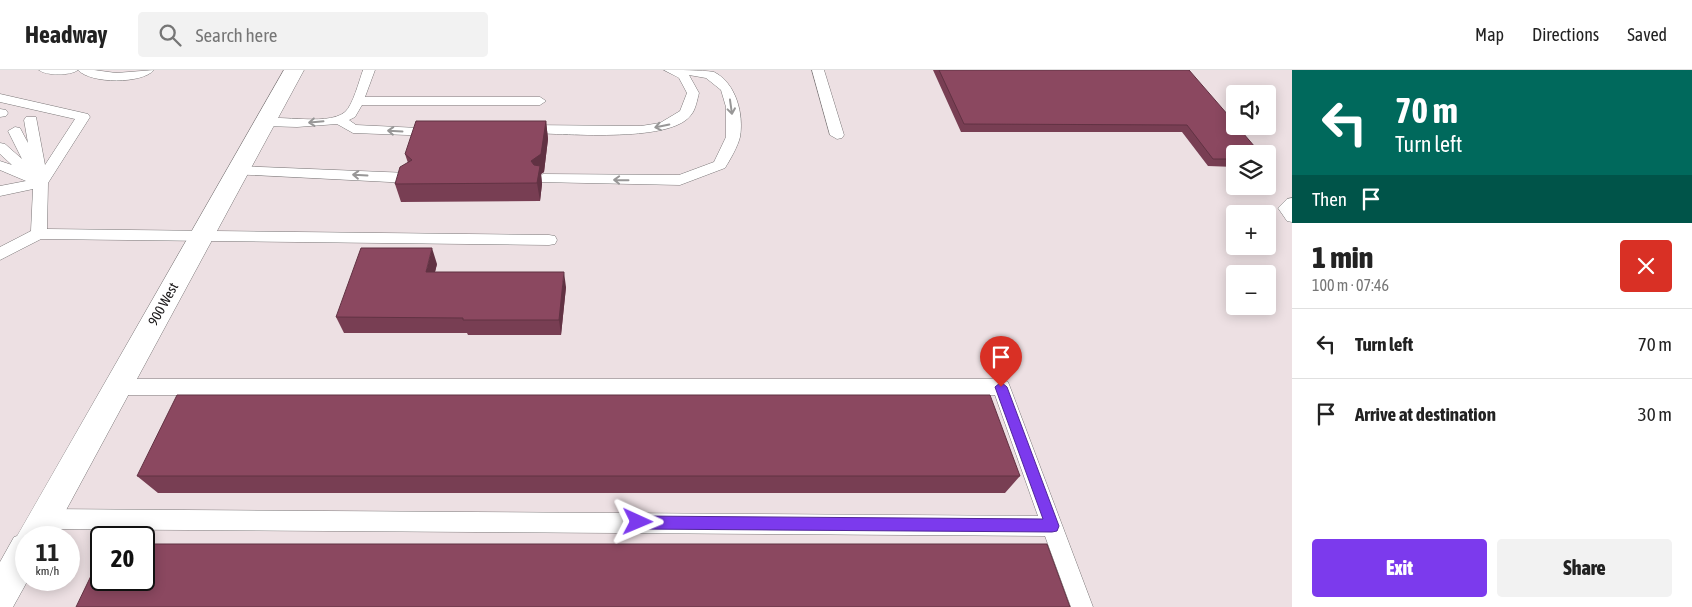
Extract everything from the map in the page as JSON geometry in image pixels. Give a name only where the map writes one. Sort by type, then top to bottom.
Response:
[{"type":"main road","name":"900 West","points":[[39,526],[294,70]]},
{"type":"main road","points":[[0,596],[15,569]]},
{"type":"lane","points":[[45,70],[72,70]]},
{"type":"lane","points":[[84,70],[96,77],[123,77],[149,70]]},
{"type":"lane","points":[[265,122],[313,123],[339,120],[350,114],[369,70]]},
{"type":"lane","points":[[512,130],[641,130],[669,125],[686,113],[692,93],[684,76],[670,70]]},
{"type":"lane","points":[[543,179],[680,180],[720,165],[733,137],[732,107],[727,89],[710,75],[685,70]]},
{"type":"lane","points":[[818,70],[837,135]]},
{"type":"lane","points":[[0,98],[82,117],[41,183]]},
{"type":"lane","points":[[356,101],[540,101]]},
{"type":"lane","points":[[31,120],[41,183],[39,234]]},
{"type":"lane","points":[[339,120],[353,129],[447,132]]},
{"type":"lane","points":[[15,131],[41,183]]},
{"type":"lane","points":[[0,147],[41,183]]},
{"type":"lane","points":[[0,165],[41,183]]},
{"type":"lane","points":[[237,171],[409,178]]},
{"type":"lane","points":[[0,179],[41,183]]},
{"type":"lane","points":[[0,188],[41,183]]},
{"type":"lane","points":[[1292,203],[1285,208],[1292,217]]},
{"type":"lane","points":[[0,254],[39,234],[549,240]]},
{"type":"lane","points":[[117,387],[1001,387],[1082,607]]},
{"type":"lane","points":[[80,528],[1052,526]]},
{"type":"shaded area","points":[[0,70],[1292,70],[1292,607],[0,607]]},
{"type":"building","points":[[939,70],[1189,70],[1226,113],[1226,135],[1245,135],[1253,145],[1226,145],[1226,159],[1213,159],[1187,125],[964,124]]},
{"type":"building","points":[[416,121],[546,121],[541,154],[531,161],[534,165],[540,166],[537,183],[395,184],[400,167],[412,160],[405,154]]},
{"type":"building","points":[[361,248],[432,248],[426,272],[564,272],[559,320],[336,317]]},
{"type":"building","points":[[177,395],[990,395],[1020,476],[137,476]]},
{"type":"building","points":[[155,544],[1047,544],[1070,607],[76,607],[90,578],[90,591],[155,591]]},
{"type":"route","points":[[638,522],[1052,526],[1001,387]]}]
